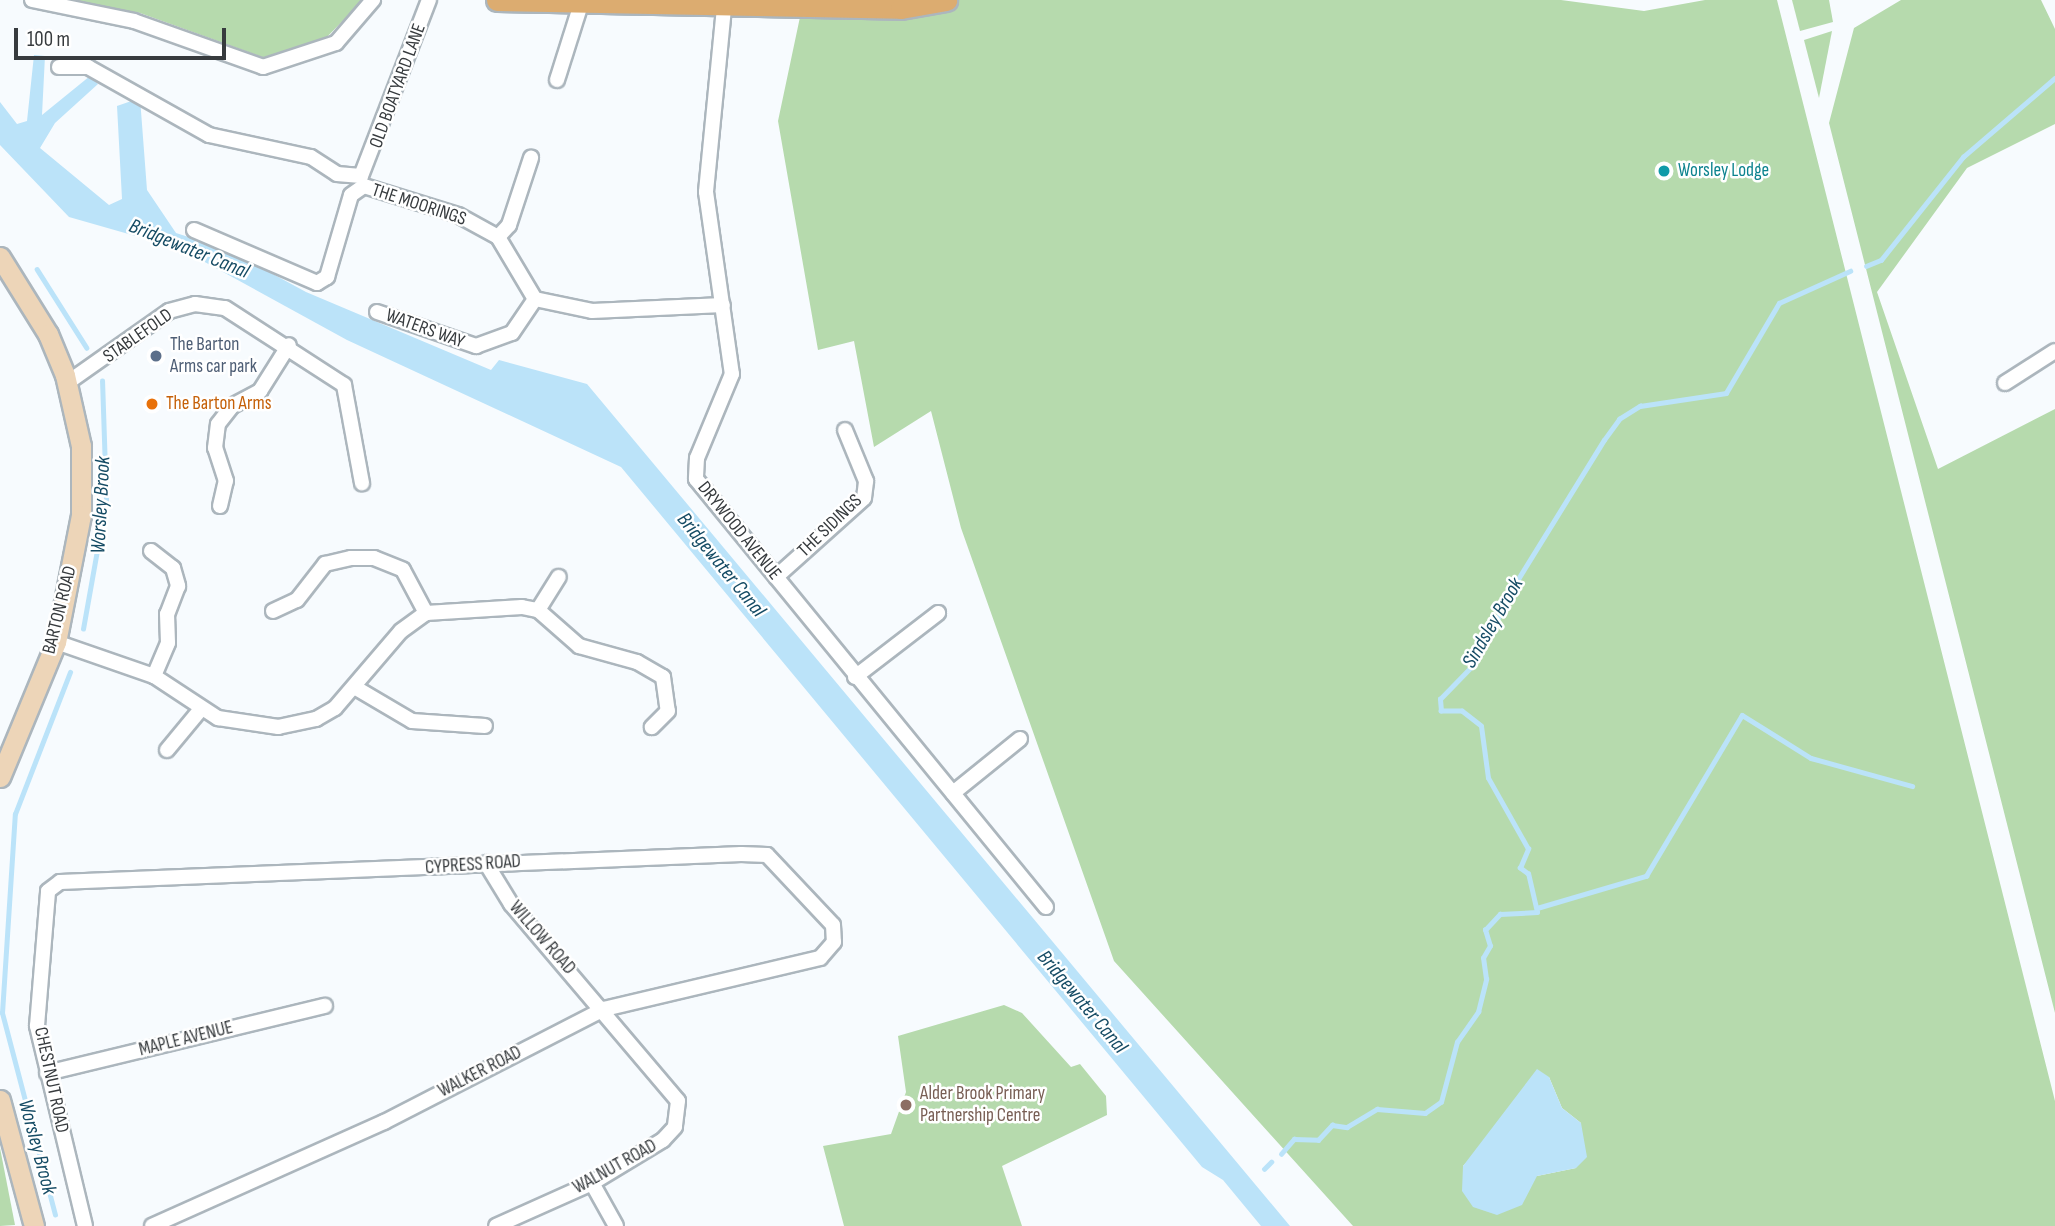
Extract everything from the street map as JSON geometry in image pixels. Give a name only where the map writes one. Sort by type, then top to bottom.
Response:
[{"type":"main road","points":[[497,0],[724,8],[901,8],[946,0]]},
{"type":"main road","name":"BARTON ROAD","points":[[0,257],[48,334],[66,383],[80,446],[81,515],[56,642],[3,765]]},
{"type":"main road","points":[[0,1100],[34,1226]]},
{"type":"street","points":[[32,0],[134,21],[263,67],[336,43],[373,0]]},
{"type":"street","name":"OLD BOATYARD LANE","points":[[59,67],[88,68],[209,135],[311,157],[337,174],[361,176],[429,0]]},
{"type":"street","points":[[557,80],[590,3]]},
{"type":"street","name":"DRYWOOD AVENUE","points":[[724,8],[706,192],[732,374],[697,458],[696,479],[855,677],[1046,906]]},
{"type":"street","points":[[531,158],[509,225],[498,237],[535,299],[592,312],[723,305]]},
{"type":"street","name":"THE MOORINGS","points":[[194,230],[317,283],[327,277],[351,195],[364,186],[458,215],[498,237]]},
{"type":"street","name":"WATERS WAY","points":[[377,312],[476,346],[512,333],[535,299]]},
{"type":"street","name":"STABLEFOLD","points":[[66,383],[186,305],[225,308],[289,345],[344,385],[362,483]]},
{"type":"street","points":[[220,506],[226,481],[215,448],[218,424],[232,406],[260,391],[289,345]]},
{"type":"street","points":[[2005,383],[2055,351]]},
{"type":"street","name":"THE SIDINGS","points":[[776,577],[864,498],[866,481],[845,430]]},
{"type":"street","points":[[151,551],[173,568],[178,586],[167,614],[168,643],[154,676]]},
{"type":"street","points":[[273,611],[298,600],[325,565],[374,558],[403,570],[426,612]]},
{"type":"street","points":[[538,610],[559,577]]},
{"type":"street","points":[[56,642],[154,676],[201,709],[244,726],[278,727],[316,719],[356,688],[401,631],[426,612],[471,605],[538,610],[579,646],[636,662],[663,677],[668,711],[652,727]]},
{"type":"street","points":[[855,677],[938,613]]},
{"type":"street","points":[[356,688],[412,721],[485,726]]},
{"type":"street","points":[[167,750],[201,709]]},
{"type":"street","points":[[953,793],[1020,739]]},
{"type":"street","name":"CYPRESS ROAD","points":[[48,891],[60,883],[486,863],[767,855],[833,925],[834,942],[820,958]]},
{"type":"street","name":"WILLOW ROAD","points":[[486,863],[511,904],[604,1009]]},
{"type":"street","name":"CHESTNUT ROAD","points":[[48,891],[37,1026],[85,1226]]},
{"type":"street","name":"WALKER ROAD","points":[[152,1226],[384,1122],[604,1009],[820,958]]},
{"type":"street","name":"MAPLE AVENUE","points":[[47,1073],[325,1006]]},
{"type":"street","name":"WALNUT ROAD","points":[[496,1226],[592,1183],[663,1140],[675,1127],[678,1101],[604,1009]]},
{"type":"street","points":[[592,1183],[616,1226]]},
{"type":"green space","points":[[65,0],[363,0],[324,40],[265,58],[140,13]]},
{"type":"green space","points":[[913,0],[1561,0],[1644,11],[1705,0],[1777,0],[2055,1101],[2055,1226],[1353,1226],[1114,961],[961,528],[931,411],[874,447],[854,341],[818,350],[778,121],[800,17]],"holes":[[[1549,1077],[1562,1108],[1581,1123],[1576,1168],[1537,1176],[1463,1166]]]},
{"type":"green space","points":[[1792,0],[1829,0],[1833,22],[1800,31]]},
{"type":"green space","points":[[1901,0],[2041,0],[2055,29],[2055,124],[1967,168],[1877,292],[1938,469],[2055,409],[2055,1013],[1829,123],[1854,28]]},
{"type":"green space","points":[[1832,31],[1819,98],[1804,40]]},
{"type":"green space","points":[[1004,1005],[1022,1013],[1071,1067],[1080,1064],[1106,1096],[1107,1115],[1002,1166],[1022,1226],[844,1226],[823,1146],[891,1134],[906,1092],[898,1036]]},
{"type":"green space","points":[[0,1148],[15,1225],[0,1226]]},
{"type":"water","name":"Bridgewater Canal","points":[[34,55],[45,56],[42,115],[90,76],[98,84],[55,123],[40,148],[109,205],[122,199],[117,106],[140,98],[147,190],[176,233],[229,250],[306,292],[491,370],[499,360],[587,384],[1290,1226],[1261,1226],[1223,1180],[1202,1167],[621,467],[347,340],[181,249],[69,217],[0,145],[0,102],[17,124],[27,121]]},
{"type":"water","points":[[1537,1069],[1549,1077],[1562,1108],[1581,1123],[1587,1157],[1576,1168],[1537,1176],[1522,1205],[1497,1215],[1473,1207],[1462,1191],[1463,1166]]},
{"type":"waterway","points":[[1866,266],[1881,260],[1963,157],[2055,78]]},
{"type":"waterway","name":"Worsley Brook","points":[[37,269],[87,348]]},
{"type":"waterway","name":"Sindsley Brook","points":[[1281,1154],[1294,1139],[1318,1140],[1332,1125],[1347,1127],[1377,1109],[1425,1113],[1441,1102],[1457,1042],[1478,1012],[1486,979],[1483,958],[1490,946],[1485,930],[1500,914],[1537,912],[1528,874],[1520,868],[1528,849],[1488,778],[1481,726],[1462,711],[1441,711],[1440,699],[1475,663],[1515,584],[1604,440],[1619,419],[1640,406],[1726,393],[1779,303],[1850,271]]},
{"type":"waterway","name":"Worsley Brook","points":[[83,629],[106,500],[102,381]]},
{"type":"waterway","name":"Worsley Brook","points":[[55,1215],[2,1013],[15,814],[70,672]]},
{"type":"waterway","points":[[1537,908],[1646,876],[1742,715],[1811,758],[1912,786]]},
{"type":"waterway","points":[[1264,1169],[1271,1162]]},
{"type":"place","name":"Worsley Lodge","points":[[1664,171]]},
{"type":"place","name":"The Barton Arms car park","points":[[156,356]]},
{"type":"place","name":"The Barton Arms","points":[[152,404]]},
{"type":"place","name":"Alder Brook Primary Partnership Centre","points":[[906,1105]]}]
